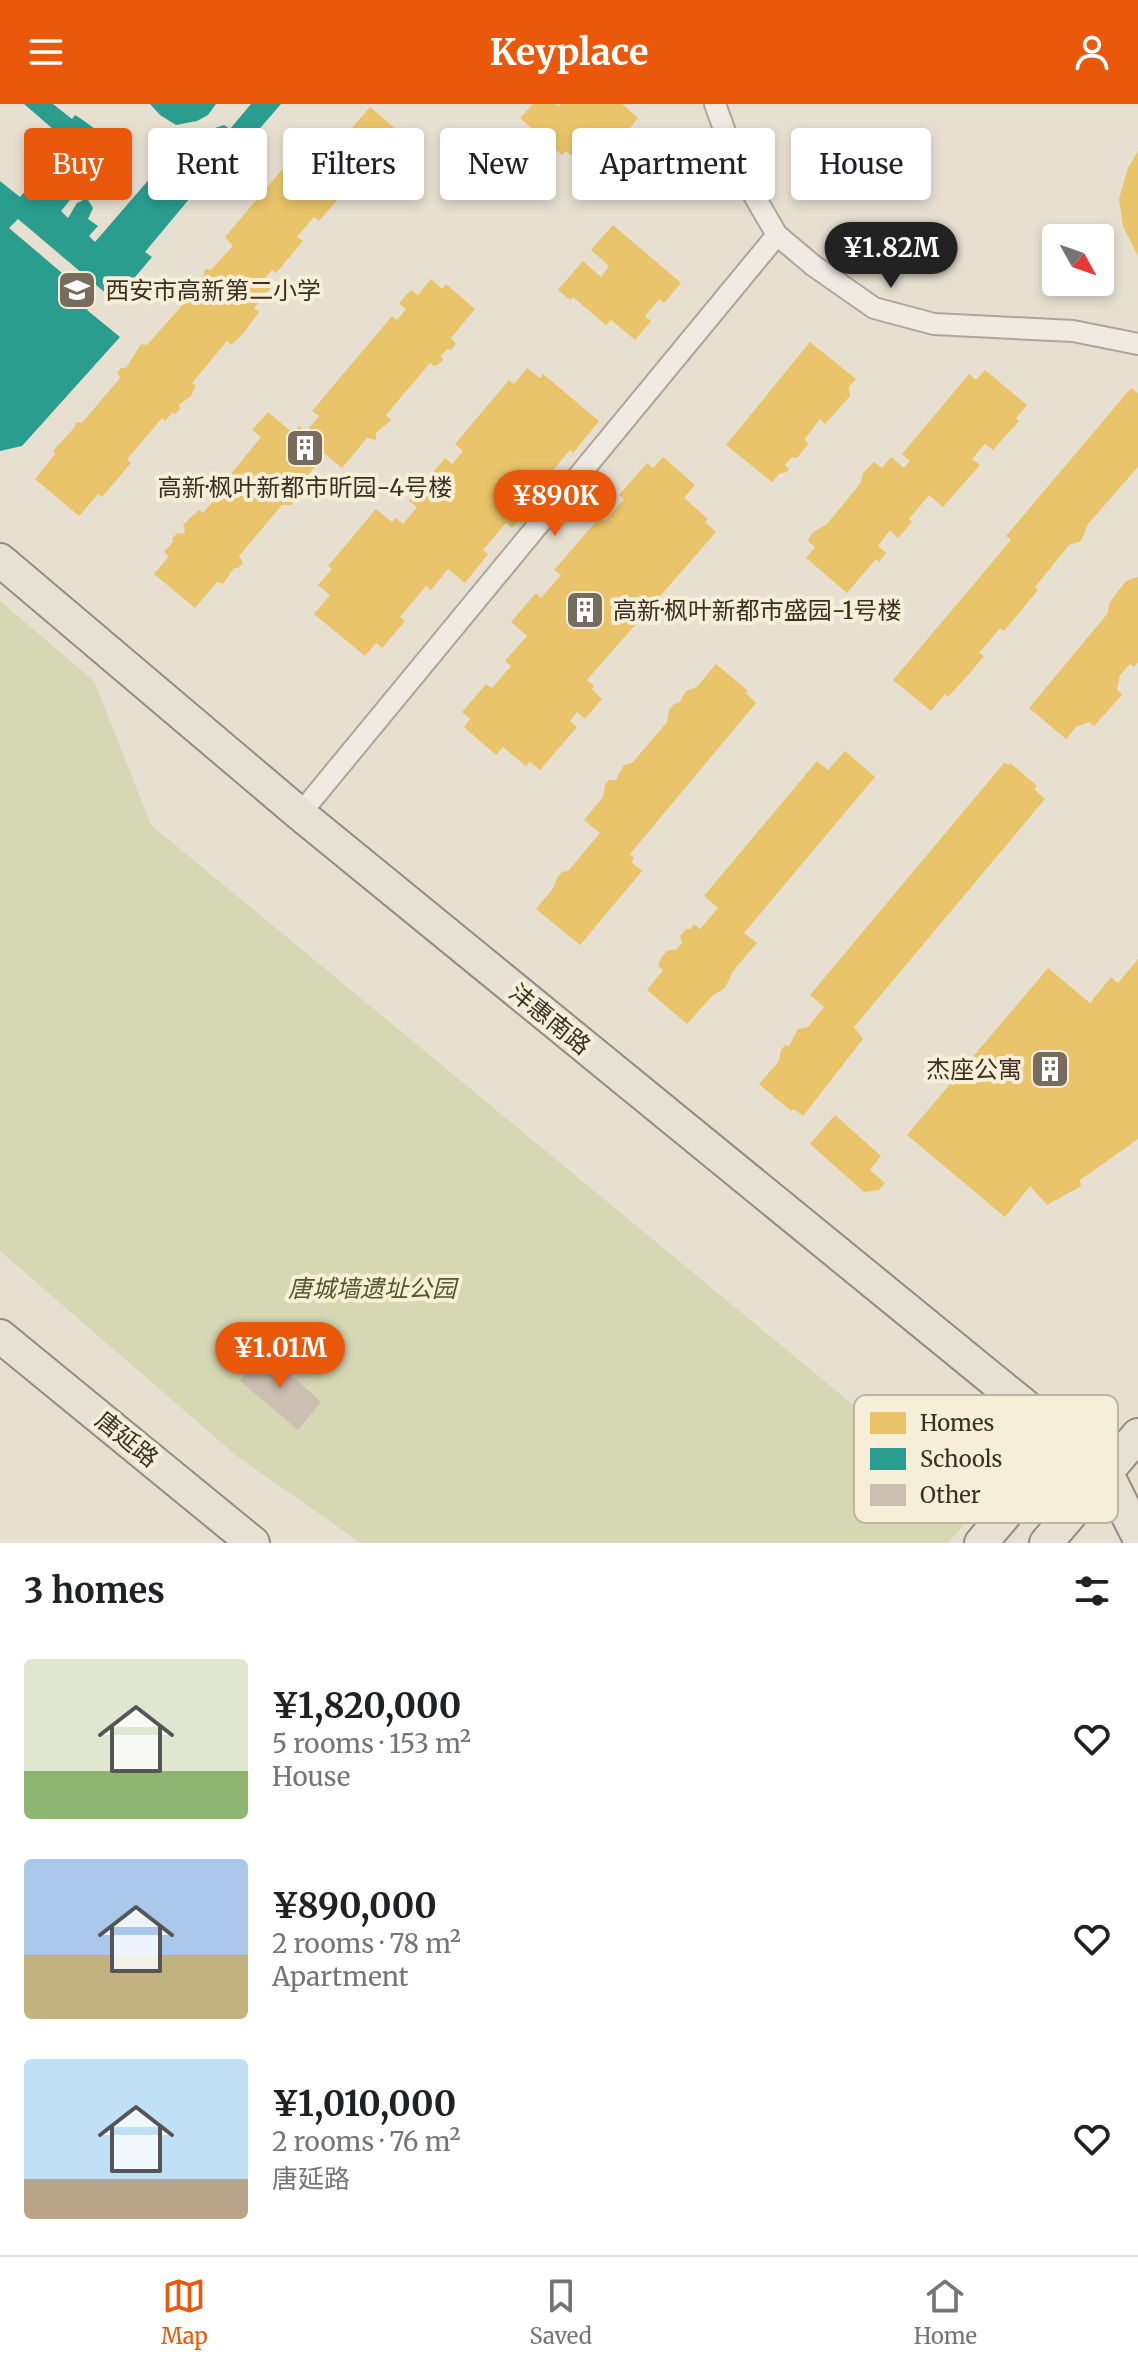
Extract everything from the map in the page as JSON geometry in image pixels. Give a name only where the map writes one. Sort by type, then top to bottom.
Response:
[{"type":"main road","name":"沣惠南路","points":[[0,560],[300,814],[1011,1395]]},
{"type":"main road","name":"唐延路","points":[[0,1336],[253,1543]]},
{"type":"main road","points":[[1118,1458],[1138,1435]]},
{"type":"main road","name":"沣惠南路","points":[[1118,1478],[1138,1489]]},
{"type":"main road","name":"沣惠南路","points":[[1118,1496],[1138,1536]]},
{"type":"main road","points":[[981,1543],[998,1523]]},
{"type":"main road","points":[[1046,1543],[1063,1523]]},
{"type":"street","points":[[715,104],[738,168],[777,235],[814,266],[874,308],[934,324],[1073,331],[1138,344]]},
{"type":"street","points":[[300,814],[777,235]]},
{"type":"green space","name":"唐城墙遗址公园","points":[[0,601],[94,681],[151,825],[854,1406],[854,1523],[965,1523],[948,1543],[361,1543],[238,1457],[0,1251]]},
{"type":"building: Homes","points":[[533,104],[555,104],[559,107],[561,104],[622,104],[638,118],[630,128],[572,128],[572,156],[566,151],[562,155],[556,150],[556,128],[531,128],[520,118]]},
{"type":"building: Homes","points":[[370,107],[394,128],[352,128]]},
{"type":"building: Homes","points":[[1138,151],[1138,256],[1123,226],[1119,199],[1128,168]]},
{"type":"building: Homes","points":[[283,168],[283,200],[337,200],[319,221],[314,217],[297,237],[303,241],[276,273],[272,270],[264,279],[272,286],[254,308],[259,312],[243,334],[231,345],[227,341],[192,383],[196,386],[191,396],[179,405],[180,409],[175,414],[172,413],[165,421],[162,418],[127,459],[131,463],[102,497],[98,494],[79,516],[35,479],[76,422],[82,423],[120,378],[117,373],[121,368],[126,368],[141,344],[147,345],[186,301],[182,295],[184,292],[189,293],[204,275],[205,269],[211,270],[233,246],[225,237],[256,200],[267,200],[267,187]]},
{"type":"building: Homes","points":[[613,225],[681,283],[664,303],[659,299],[645,316],[651,321],[635,340],[611,320],[606,325],[573,297],[570,300],[558,290],[583,261],[601,277],[609,266],[591,250]]},
{"type":"building: Homes","name":"高新·枫叶新都市昕园-4号楼","points":[[431,279],[442,289],[446,284],[475,309],[451,338],[456,344],[441,356],[443,360],[439,364],[434,366],[430,363],[386,415],[391,420],[376,433],[376,440],[367,438],[342,468],[325,454],[304,480],[307,486],[291,505],[282,505],[239,556],[243,563],[234,568],[223,584],[217,582],[195,608],[154,574],[169,556],[164,552],[173,542],[172,539],[177,533],[183,534],[183,525],[199,510],[203,513],[233,478],[230,475],[261,437],[252,430],[268,412],[293,433],[299,426],[306,432],[319,416],[312,411],[392,316],[397,320],[406,309],[399,303],[411,290],[418,295]]},
{"type":"building: Homes","points":[[810,342],[856,379],[849,387],[850,396],[825,424],[820,419],[804,440],[809,443],[797,458],[792,457],[785,465],[789,469],[787,472],[779,474],[772,482],[726,445]]},
{"type":"building: Homes","points":[[527,368],[540,378],[543,374],[599,421],[573,453],[570,450],[548,476],[553,480],[512,528],[506,523],[483,550],[488,554],[465,583],[448,569],[431,590],[426,586],[400,617],[405,621],[382,648],[376,643],[365,656],[314,614],[330,595],[318,585],[332,569],[328,566],[376,509],[392,522],[396,518],[403,524],[417,507],[409,501],[445,458],[452,464],[463,451],[455,444],[509,380],[514,384]]},
{"type":"building: Homes","points":[[985,370],[1027,405],[1016,418],[1019,421],[993,450],[985,444],[972,459],[980,465],[943,507],[929,495],[898,538],[890,530],[878,546],[886,553],[879,562],[876,559],[847,593],[806,558],[815,547],[808,541],[812,533],[827,524],[874,462],[882,468],[891,457],[904,468],[910,461],[902,454],[969,374],[976,380]]},
{"type":"building: Homes","points":[[1131,388],[1138,393],[1138,467],[1088,524],[1081,541],[1069,545],[1035,587],[1038,590],[1004,631],[1000,628],[979,653],[984,656],[968,675],[948,697],[945,694],[931,711],[893,680],[1011,540],[1006,536]]},
{"type":"building: Homes","name":"高新·枫叶新都市盛园-1号楼","points":[[663,457],[695,485],[684,498],[708,519],[705,522],[716,532],[587,680],[602,699],[585,719],[577,712],[570,721],[577,727],[540,770],[530,762],[526,766],[503,747],[496,755],[464,727],[470,719],[462,712],[486,684],[492,688],[511,666],[505,661],[527,636],[511,622],[536,593],[541,598],[561,575],[554,570],[600,517],[605,521],[624,499],[619,495],[647,463],[653,468]]},
{"type":"building: Homes","points":[[1138,577],[1138,662],[1134,667],[1130,664],[1120,675],[1117,689],[1122,695],[1094,726],[1089,722],[1076,727],[1066,739],[1029,708],[1108,613],[1109,603],[1126,581]]},
{"type":"building: Homes","points":[[716,664],[748,691],[746,693],[756,703],[630,854],[634,858],[631,862],[642,871],[580,945],[536,909],[562,872],[568,871],[600,833],[584,820],[603,797],[605,785],[609,780],[616,780],[624,765],[632,763],[667,722],[669,710],[674,704],[679,703],[686,691],[697,687]]},
{"type":"building: Homes","points":[[845,751],[875,777],[744,933],[757,943],[733,971],[725,988],[712,996],[687,1024],[647,990],[663,970],[658,966],[661,958],[667,951],[677,949],[682,943],[680,936],[686,929],[694,924],[700,929],[718,908],[704,896],[817,761],[828,770]]},
{"type":"building: Homes","points":[[1004,763],[1010,763],[1037,786],[1034,789],[1045,799],[854,1027],[863,1039],[803,1116],[794,1109],[791,1111],[759,1084],[779,1061],[781,1050],[785,1045],[789,1046],[798,1029],[808,1027],[824,1007],[810,995]]},
{"type":"building: Homes","name":"杰座公寓","points":[[1138,959],[1138,1139],[1080,1180],[1081,1186],[1047,1205],[1030,1186],[1005,1217],[907,1135],[1048,968],[1090,1003],[1111,977],[1118,983]]},
{"type":"building: Homes","points":[[835,1115],[881,1156],[870,1170],[885,1183],[879,1190],[864,1192],[810,1144]]},
{"type":"building: Schools","points":[[24,104],[53,104],[72,119],[75,115],[94,128],[52,128]]},
{"type":"building: Schools","points":[[150,104],[216,104],[208,115],[197,121],[176,125]]},
{"type":"building: Schools","points":[[251,104],[281,104],[260,128],[231,128]]},
{"type":"building: Schools","points":[[0,181],[20,197],[24,192],[24,200],[70,200],[61,211],[68,218],[77,203],[88,200],[93,208],[88,219],[98,226],[89,236],[95,242],[148,181],[148,200],[188,200],[145,252],[152,257],[115,301],[18,219],[9,228],[95,301],[87,310],[120,337],[22,446],[0,451]]},
{"type":"building: Other","points":[[264,1350],[321,1402],[298,1430],[240,1381]]},
{"type":"place","name":"西安市高新第二小学","points":[[77,290]]},
{"type":"place","name":"高新·枫叶新都市昕园-4号楼","points":[[305,448]]},
{"type":"place","name":"高新·枫叶新都市盛园-1号楼","points":[[585,610]]},
{"type":"place","name":"杰座公寓","points":[[1050,1069]]}]
